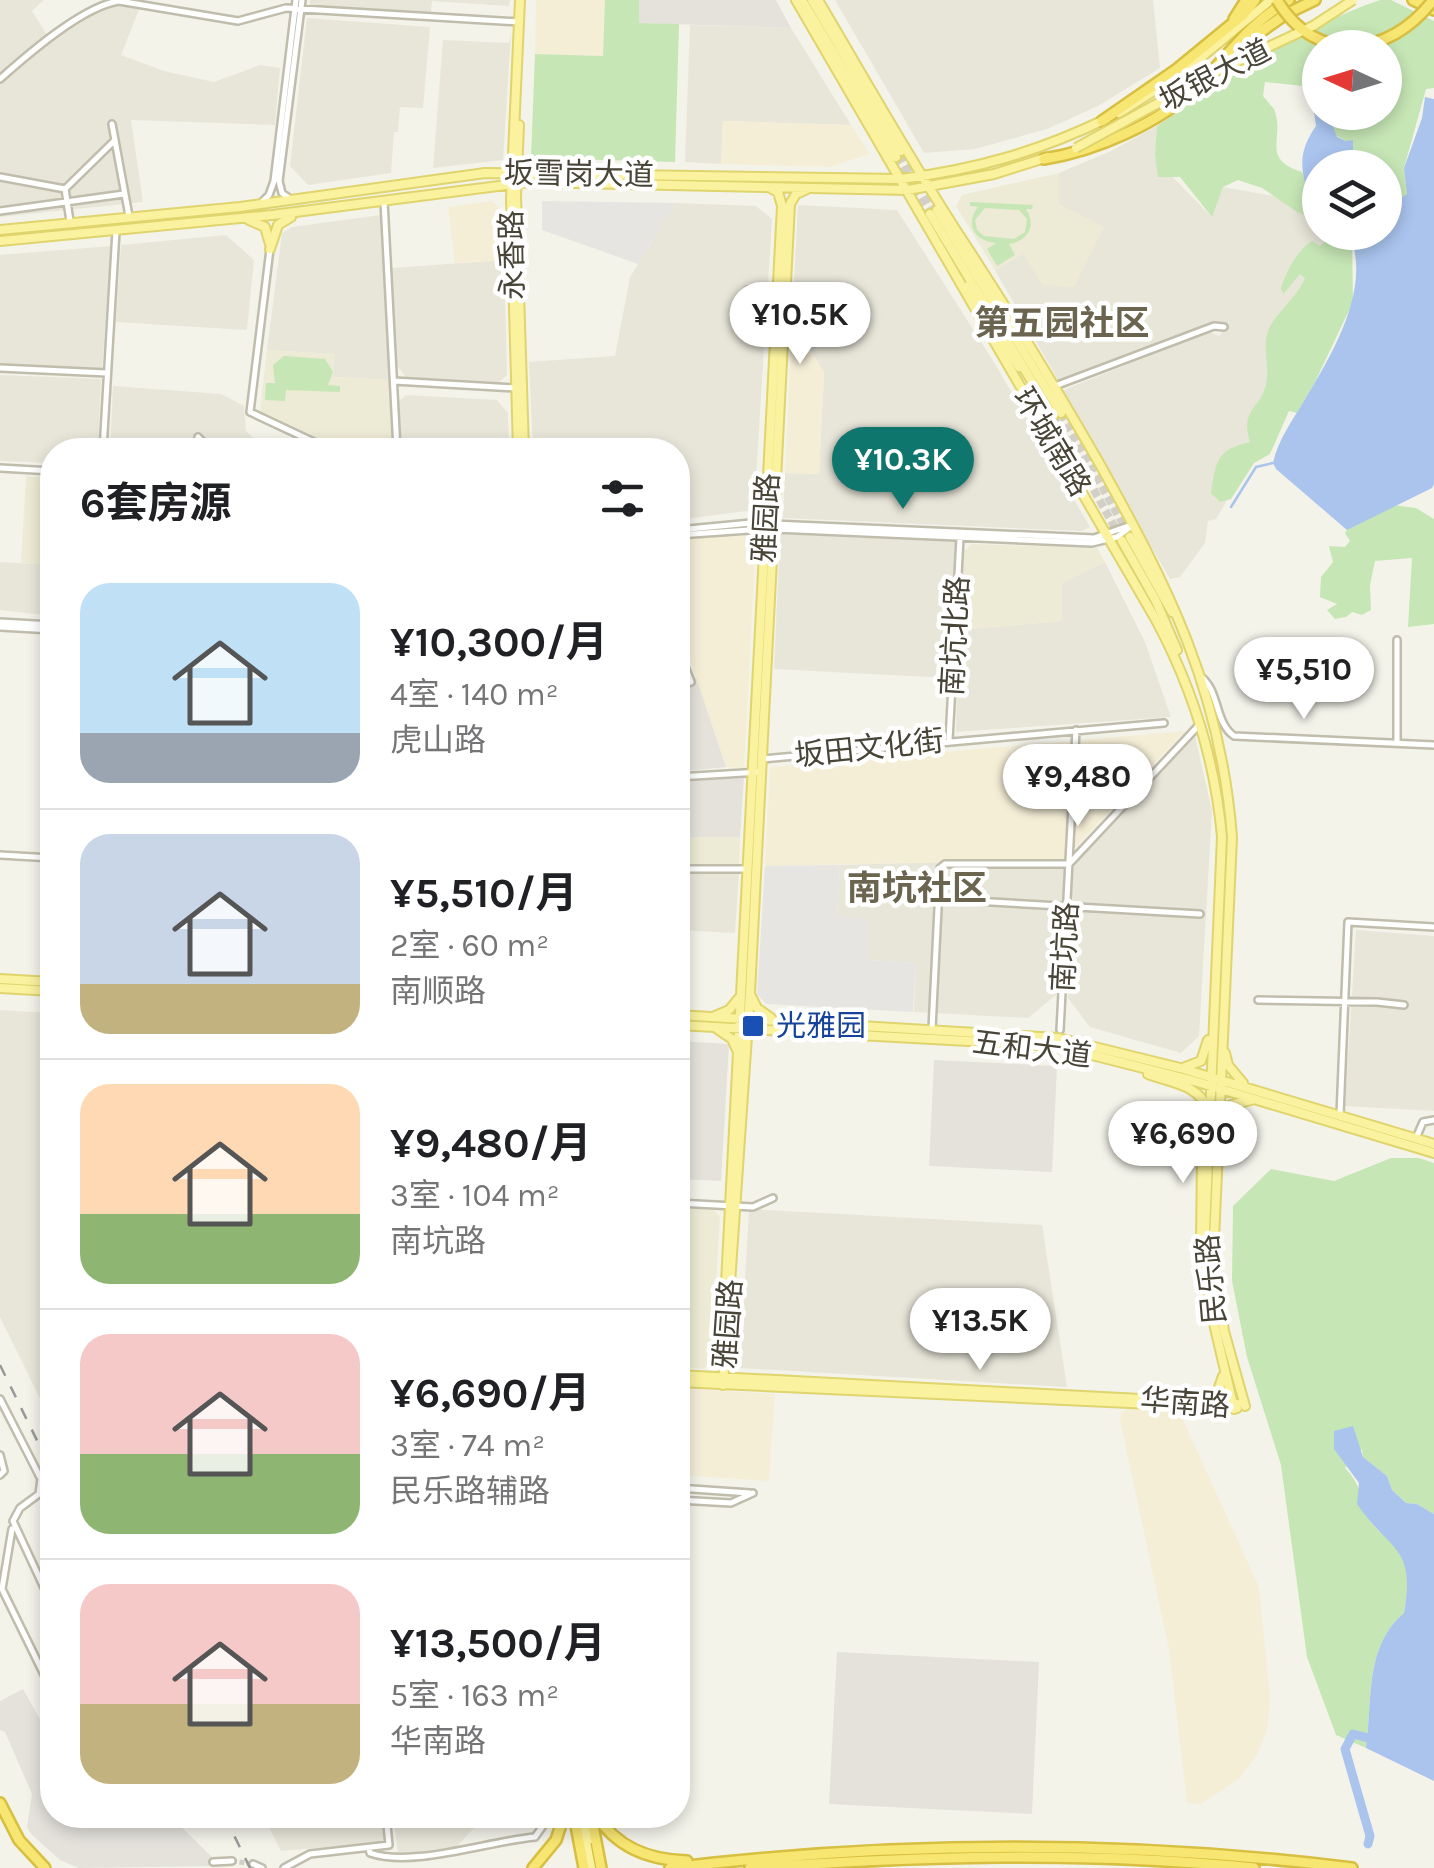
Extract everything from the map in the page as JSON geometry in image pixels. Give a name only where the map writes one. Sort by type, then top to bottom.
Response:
[{"type":"highway","points":[[1229,26],[1246,0]]},
{"type":"highway","points":[[1102,122],[1177,69],[1256,0]]},
{"type":"highway","points":[[1274,0],[1306,34],[1344,46],[1371,44],[1400,33],[1414,23],[1427,2]]},
{"type":"highway","points":[[1044,159],[1090,150],[1184,98],[1250,29],[1290,0]]},
{"type":"highway","points":[[1220,60],[1286,14],[1315,0]]},
{"type":"highway","points":[[0,1803],[19,1840],[45,1868]]},
{"type":"highway","points":[[533,1868],[556,1840],[560,1828]]},
{"type":"highway","points":[[587,1828],[593,1868]]},
{"type":"highway","points":[[587,1828],[593,1868]]},
{"type":"highway","points":[[602,1828],[656,1859],[682,1861],[933,1848],[1080,1848],[1234,1856],[1349,1868]]},
{"type":"highway","points":[[670,1868],[785,1856]]},
{"type":"highway","points":[[750,1868],[1004,1856],[1254,1868]]},
{"type":"highway","points":[[785,1868],[811,1864]]},
{"type":"main road","name":"永香路","points":[[520,438],[514,172],[522,0]]},
{"type":"main road","name":"永香路","points":[[514,172],[522,0]]},
{"type":"main road","name":"环城南路","points":[[799,0],[900,155],[815,0]]},
{"type":"main road","name":"环城南路","points":[[799,0],[1186,678]]},
{"type":"main road","name":"环城南路","points":[[815,0],[1055,386],[1166,584],[1194,655],[1225,772],[1232,836],[1216,1083]]},
{"type":"main road","name":"坂银大道","points":[[1146,98],[1274,0]]},
{"type":"main road","name":"坂银大道","points":[[1076,148],[1217,71],[1313,26],[1353,0]]},
{"type":"main road","name":"坂雪岗大道","points":[[0,230],[256,205],[485,173],[902,179],[1039,150],[1146,98]]},
{"type":"main road","name":"坂雪岗大道","points":[[0,241],[304,212],[528,182],[908,190],[994,174],[1076,148]]},
{"type":"main road","name":"永香路","points":[[514,185],[521,438]]},
{"type":"main road","name":"雅园路","points":[[769,526],[782,206],[778,192],[770,188]]},
{"type":"main road","name":"雅园路","points":[[747,961],[748,870],[790,204],[796,194],[807,189]]},
{"type":"main road","points":[[270,249],[281,222],[304,212]]},
{"type":"main road","name":"环城南路","points":[[933,212],[1030,363],[1057,414],[1036,386],[933,212]]},
{"type":"main road","points":[[241,219],[265,227],[270,249]]},
{"type":"main road","points":[[944,254],[967,284],[1011,358],[1036,386]]},
{"type":"main road","points":[[987,276],[1030,363]]},
{"type":"main road","name":"环城南路","points":[[1194,655],[1126,539],[1160,610],[1186,678],[1214,774],[1222,837],[1223,1045],[1216,1083]]},
{"type":"main road","name":"雅园路","points":[[723,1380],[756,772]]},
{"type":"main road","points":[[0,980],[40,982]]},
{"type":"main road","points":[[0,988],[40,990]]},
{"type":"main road","points":[[746,991],[759,1011],[778,1026],[757,1038],[742,1057],[732,1039],[707,1021],[729,1010],[746,991]]},
{"type":"main road","points":[[1180,1068],[1196,1065],[1205,1056],[1220,1008]]},
{"type":"main road","name":"五和大道","points":[[690,1017],[1039,1044],[1251,1088],[1434,1144]]},
{"type":"main road","name":"五和大道","points":[[690,1023],[707,1021]]},
{"type":"main road","name":"五和大道","points":[[778,1026],[932,1029],[1058,1038],[1180,1068],[1260,1100],[1434,1154]]},
{"type":"main road","points":[[1223,1045],[1233,1072],[1251,1088]]},
{"type":"main road","points":[[1118,1062],[1195,1090],[1205,1100],[1215,1123],[1231,1104],[1260,1100]]},
{"type":"main road","name":"民乐路","points":[[1216,1083],[1214,1284],[1245,1406]]},
{"type":"main road","name":"民乐路","points":[[1215,1123],[1204,1254],[1207,1292],[1234,1406]]},
{"type":"main road","points":[[1197,1402],[1218,1390],[1223,1367]]},
{"type":"main road","name":"华南路","points":[[690,1379],[1234,1406]]},
{"type":"main road","name":"华南路","points":[[723,1380],[1245,1406]]},
{"type":"street","points":[[256,205],[269,194],[274,181],[299,0]]},
{"type":"street","points":[[0,80],[31,50],[104,2],[128,1],[238,21],[278,9],[298,8],[518,22]]},
{"type":"street","points":[[296,200],[286,197],[279,181],[298,8]]},
{"type":"street","points":[[112,124],[129,216]]},
{"type":"street","points":[[65,189],[115,140]]},
{"type":"street","points":[[0,177],[65,189]]},
{"type":"street","points":[[65,189],[70,222]]},
{"type":"street","points":[[0,212],[124,194]]},
{"type":"street","points":[[384,201],[395,438]]},
{"type":"street","points":[[104,438],[116,231]]},
{"type":"street","points":[[270,249],[250,412],[305,438]]},
{"type":"street","points":[[748,290],[776,290]]},
{"type":"street","points":[[1055,386],[1214,326],[1224,327]]},
{"type":"street","points":[[0,368],[107,373]]},
{"type":"street","points":[[393,381],[516,388]]},
{"type":"street","points":[[0,468],[40,470]]},
{"type":"street","points":[[690,531],[769,526],[1108,538],[1134,524]]},
{"type":"street","name":"南坑北路","points":[[949,740],[960,535]]},
{"type":"street","points":[[0,625],[40,627]]},
{"type":"street","points":[[1397,640],[1397,743]]},
{"type":"street","points":[[1200,675],[1208,682],[1224,725],[1234,736],[1434,745]]},
{"type":"street","name":"坂田文化街","points":[[757,759],[1164,723]]},
{"type":"street","points":[[932,1029],[940,868],[945,864],[1069,864],[1200,724]]},
{"type":"street","name":"南坑路","points":[[1060,1030],[1076,730]]},
{"type":"street","points":[[690,776],[756,772]]},
{"type":"street","points":[[0,855],[40,857]]},
{"type":"street","points":[[690,869],[748,870]]},
{"type":"street","points":[[939,899],[1200,914]]},
{"type":"street","points":[[1340,1114],[1348,922],[1434,927]]},
{"type":"street","points":[[1258,1000],[1404,1005]]},
{"type":"street","points":[[1416,1138],[1423,1122],[1434,1120]]},
{"type":"street","points":[[690,1203],[759,1207],[773,1198]]},
{"type":"street","points":[[0,1399],[40,1479]]},
{"type":"street","points":[[0,1455],[4,1471],[0,1475]]},
{"type":"street","points":[[690,1489],[753,1493],[731,1503],[690,1501]]},
{"type":"street","points":[[40,1490],[20,1508],[13,1521],[2,1588],[40,1666]]},
{"type":"street","points":[[13,1521],[40,1579]]},
{"type":"street","points":[[284,1868],[310,1854],[389,1846],[387,1828]]},
{"type":"street","points":[[369,1848],[370,1854],[378,1858],[419,1861],[535,1837],[542,1828]]},
{"type":"street","points":[[213,1862],[232,1861]]},
{"type":"street","points":[[252,1864],[262,1868]]},
{"type":"shaded area","points":[[0,0],[44,0],[32,11],[49,38],[100,6],[140,7],[121,55],[164,71],[214,82],[260,65],[280,68],[275,125],[131,120],[143,202],[0,217]]},
{"type":"shaded area","points":[[310,0],[510,0],[509,6],[432,1],[430,19],[309,9]]},
{"type":"shaded area","points":[[536,0],[605,0],[603,56],[535,54]]},
{"type":"shaded area","points":[[639,0],[776,0],[791,28],[638,23]]},
{"type":"shaded area","points":[[835,0],[1153,0],[1160,68],[1098,106],[1047,129],[975,149],[924,153]]},
{"type":"shaded area","points":[[307,18],[430,27],[423,108],[400,107],[391,173],[308,185],[290,166]]},
{"type":"shaded area","points":[[690,25],[791,28],[851,125],[723,121],[721,164],[685,162]]},
{"type":"shaded area","points":[[511,33],[503,160],[433,168],[443,40],[509,43]]},
{"type":"shaded area","points":[[723,121],[851,125],[870,154],[829,167],[721,164]]},
{"type":"shaded area","points":[[1157,126],[1155,159],[1211,216],[1223,187],[1302,201],[1302,250],[1338,252],[1332,321],[1216,519],[1208,521],[1205,543],[1180,577],[1170,579],[1061,391],[1209,332],[1220,336],[1226,323],[1213,322],[1058,380],[995,270],[1023,253],[1059,204],[1059,173]]},
{"type":"shaded area","points":[[1059,173],[1059,204],[1104,227],[1074,287],[1043,285],[1023,254],[995,270],[956,206],[962,195]]},
{"type":"shaded area","points":[[492,201],[503,212],[504,260],[455,263],[448,207]]},
{"type":"shaded area","points":[[542,201],[676,203],[638,264],[542,230]]},
{"type":"shaded area","points":[[676,203],[756,206],[772,219],[754,510],[690,518],[690,438],[532,438],[529,362],[615,356],[630,277]]},
{"type":"shaded area","points":[[798,205],[897,210],[992,359],[1090,527],[1082,531],[783,518],[785,473],[819,474],[824,373],[792,320]]},
{"type":"shaded area","points":[[381,215],[389,380],[333,377],[334,354],[267,350],[282,233],[292,227]]},
{"type":"shaded area","points":[[226,235],[254,260],[247,330],[116,322],[121,245]]},
{"type":"shaded area","points":[[111,246],[102,369],[0,365],[0,255]]},
{"type":"shaded area","points":[[504,260],[507,375],[498,383],[407,378],[397,366],[392,268]]},
{"type":"shaded area","points":[[792,320],[824,372],[819,474],[785,473]]},
{"type":"shaded area","points":[[267,350],[334,354],[333,377],[389,380],[391,438],[318,438],[260,411]]},
{"type":"shaded area","points":[[0,375],[101,379],[99,438],[40,438],[40,463],[0,461]]},
{"type":"shaded area","points":[[113,386],[221,394],[244,406],[246,431],[253,438],[111,438]]},
{"type":"shaded area","points":[[406,395],[497,400],[508,413],[509,438],[400,438],[398,402]]},
{"type":"shaded area","points":[[26,476],[40,477],[40,564],[21,563]]},
{"type":"shaded area","points":[[780,534],[956,542],[949,678],[774,669]]},
{"type":"shaded area","points":[[710,535],[756,537],[744,768],[726,767],[690,660],[690,539]]},
{"type":"shaded area","points":[[972,544],[1097,548],[1105,562],[1062,583],[1062,621],[958,630],[963,552]]},
{"type":"shaded area","points":[[0,562],[40,564],[40,615],[0,610]]},
{"type":"shaded area","points":[[1105,562],[1145,642],[1171,717],[956,732],[958,630],[1062,621],[1061,583]]},
{"type":"shaded area","points":[[696,677],[726,767],[690,771],[690,680]]},
{"type":"shaded area","points":[[1185,731],[1064,860],[765,866],[770,767]]},
{"type":"shaded area","points":[[1195,736],[1212,811],[1199,1036],[1181,1053],[1090,1027],[1068,998],[1069,967],[1057,966],[1056,995],[1028,1018],[914,1012],[916,963],[868,960],[837,917],[840,865],[937,862],[938,868],[1071,868]]},
{"type":"shaded area","points":[[744,776],[740,837],[690,837],[690,780]]},
{"type":"shaded area","points":[[690,837],[740,837],[739,866],[690,866]]},
{"type":"shaded area","points":[[840,865],[837,916],[870,919],[868,960],[916,963],[913,1012],[766,1004],[757,994],[765,866]]},
{"type":"shaded area","points":[[690,872],[739,872],[735,933],[690,931]]},
{"type":"shaded area","points":[[1356,930],[1434,936],[1434,1111],[1345,1106]]},
{"type":"shaded area","points":[[0,1010],[40,1012],[40,1399],[0,1317]]},
{"type":"shaded area","points":[[690,1042],[729,1044],[721,1181],[690,1180]]},
{"type":"shaded area","points":[[934,1060],[1057,1066],[1052,1172],[929,1166]]},
{"type":"shaded area","points":[[690,1208],[714,1210],[720,1217],[711,1363],[703,1369],[690,1368]]},
{"type":"shaded area","points":[[749,1209],[1042,1225],[1067,1387],[740,1368]]},
{"type":"shaded area","points":[[690,1389],[775,1394],[769,1481],[690,1476]]},
{"type":"shaded area","points":[[1127,1409],[1179,1411],[1259,1587],[1270,1696],[1268,1727],[1257,1755],[1239,1779],[1201,1804],[1187,1803],[1169,1650],[1120,1420]]},
{"type":"shaded area","points":[[837,1652],[1039,1662],[1032,1814],[829,1804]]},
{"type":"shaded area","points":[[23,1689],[40,1719],[40,1828],[182,1828],[212,1857],[214,1866],[79,1868],[60,1860],[27,1827],[32,1794],[5,1732],[0,1730],[0,1701]]},
{"type":"shaded area","points":[[270,1828],[382,1828],[384,1842],[281,1851]]},
{"type":"shaded area","points":[[395,1828],[474,1828],[456,1847],[398,1854]]},
{"type":"green space","points":[[605,0],[639,0],[639,23],[679,24],[675,162],[531,158],[535,54],[603,56]]},
{"type":"green space","points":[[1391,0],[1434,21],[1434,88],[1426,89],[1404,168],[1407,194],[1402,198],[1402,150],[1350,150],[1333,130],[1402,130],[1402,30],[1310,30],[1350,11]]},
{"type":"green space","points":[[1302,34],[1302,86],[1265,82],[1263,96],[1277,119],[1277,154],[1289,167],[1302,172],[1302,214],[1262,188],[1238,180],[1223,187],[1212,217],[1180,177],[1158,177],[1157,126]]},
{"type":"green space","points":[[970,202],[1033,205],[1026,209],[1031,221],[1029,232],[1009,244],[1015,255],[997,266],[987,249],[996,243],[982,239],[974,231],[972,220],[978,207],[970,206]],"holes":[[[985,208],[1019,210],[1027,219],[1025,232],[1014,239],[984,236],[977,230],[975,220]]]},
{"type":"green space","points":[[1301,250],[1352,250],[1353,302],[1316,380],[1297,413],[1289,411],[1270,454],[1254,463],[1231,499],[1220,502],[1211,493],[1217,465],[1224,453],[1250,442],[1247,423],[1266,385],[1268,331],[1305,278],[1300,274],[1283,294],[1283,282]]},
{"type":"green space","points":[[284,356],[325,359],[333,372],[328,385],[340,386],[340,392],[286,390],[285,401],[265,400],[266,383],[275,383],[273,365]]},
{"type":"green space","points":[[1393,505],[1416,508],[1434,519],[1434,624],[1408,627],[1412,558],[1375,561],[1370,585],[1371,610],[1335,619],[1327,610],[1337,604],[1320,597],[1321,577],[1333,562],[1329,546],[1345,547],[1350,541],[1347,530]]},
{"type":"green space","points":[[1391,1158],[1419,1158],[1434,1163],[1434,1514],[1417,1504],[1406,1503],[1392,1490],[1387,1476],[1363,1457],[1362,1449],[1345,1468],[1357,1486],[1370,1520],[1402,1556],[1407,1574],[1404,1613],[1391,1627],[1376,1658],[1366,1748],[1336,1735],[1307,1657],[1281,1465],[1247,1357],[1232,1281],[1233,1206],[1271,1169],[1334,1181]]},
{"type":"water","points":[[1425,97],[1434,99],[1434,484],[1347,530],[1273,463],[1346,320],[1356,276],[1354,250],[1402,250],[1402,197],[1407,194],[1404,168],[1422,118]]},
{"type":"water","points":[[1314,130],[1334,130],[1337,137],[1353,140],[1353,150],[1304,150]]},
{"type":"water","points":[[1353,1426],[1363,1457],[1387,1476],[1392,1490],[1406,1503],[1417,1504],[1434,1514],[1434,1781],[1366,1748],[1376,1658],[1391,1627],[1404,1613],[1407,1591],[1403,1561],[1357,1504],[1359,1483],[1334,1449],[1334,1431]]},
{"type":"waterway","points":[[1231,507],[1256,467],[1273,463]]},
{"type":"waterway","points":[[1368,1738],[1353,1734],[1345,1749],[1370,1836],[1368,1844]]},
{"type":"tunnel","points":[[903,153],[937,210]]},
{"type":"tunnel","points":[[896,157],[930,214]]},
{"type":"tunnel","points":[[1061,413],[1130,537]]},
{"type":"tunnel","points":[[1053,416],[1119,535]]},
{"type":"tunnel","points":[[232,1861],[253,1864]]},
{"type":"railway","points":[[0,1365],[40,1447]]},
{"type":"railway","points":[[230,1828],[250,1868]]},
{"type":"place","name":"光雅园","points":[[753,1026]]},
{"type":"district","name":"第五园社区","points":[[1062,323]]},
{"type":"district","name":"南坑社区","points":[[917,888]]}]
